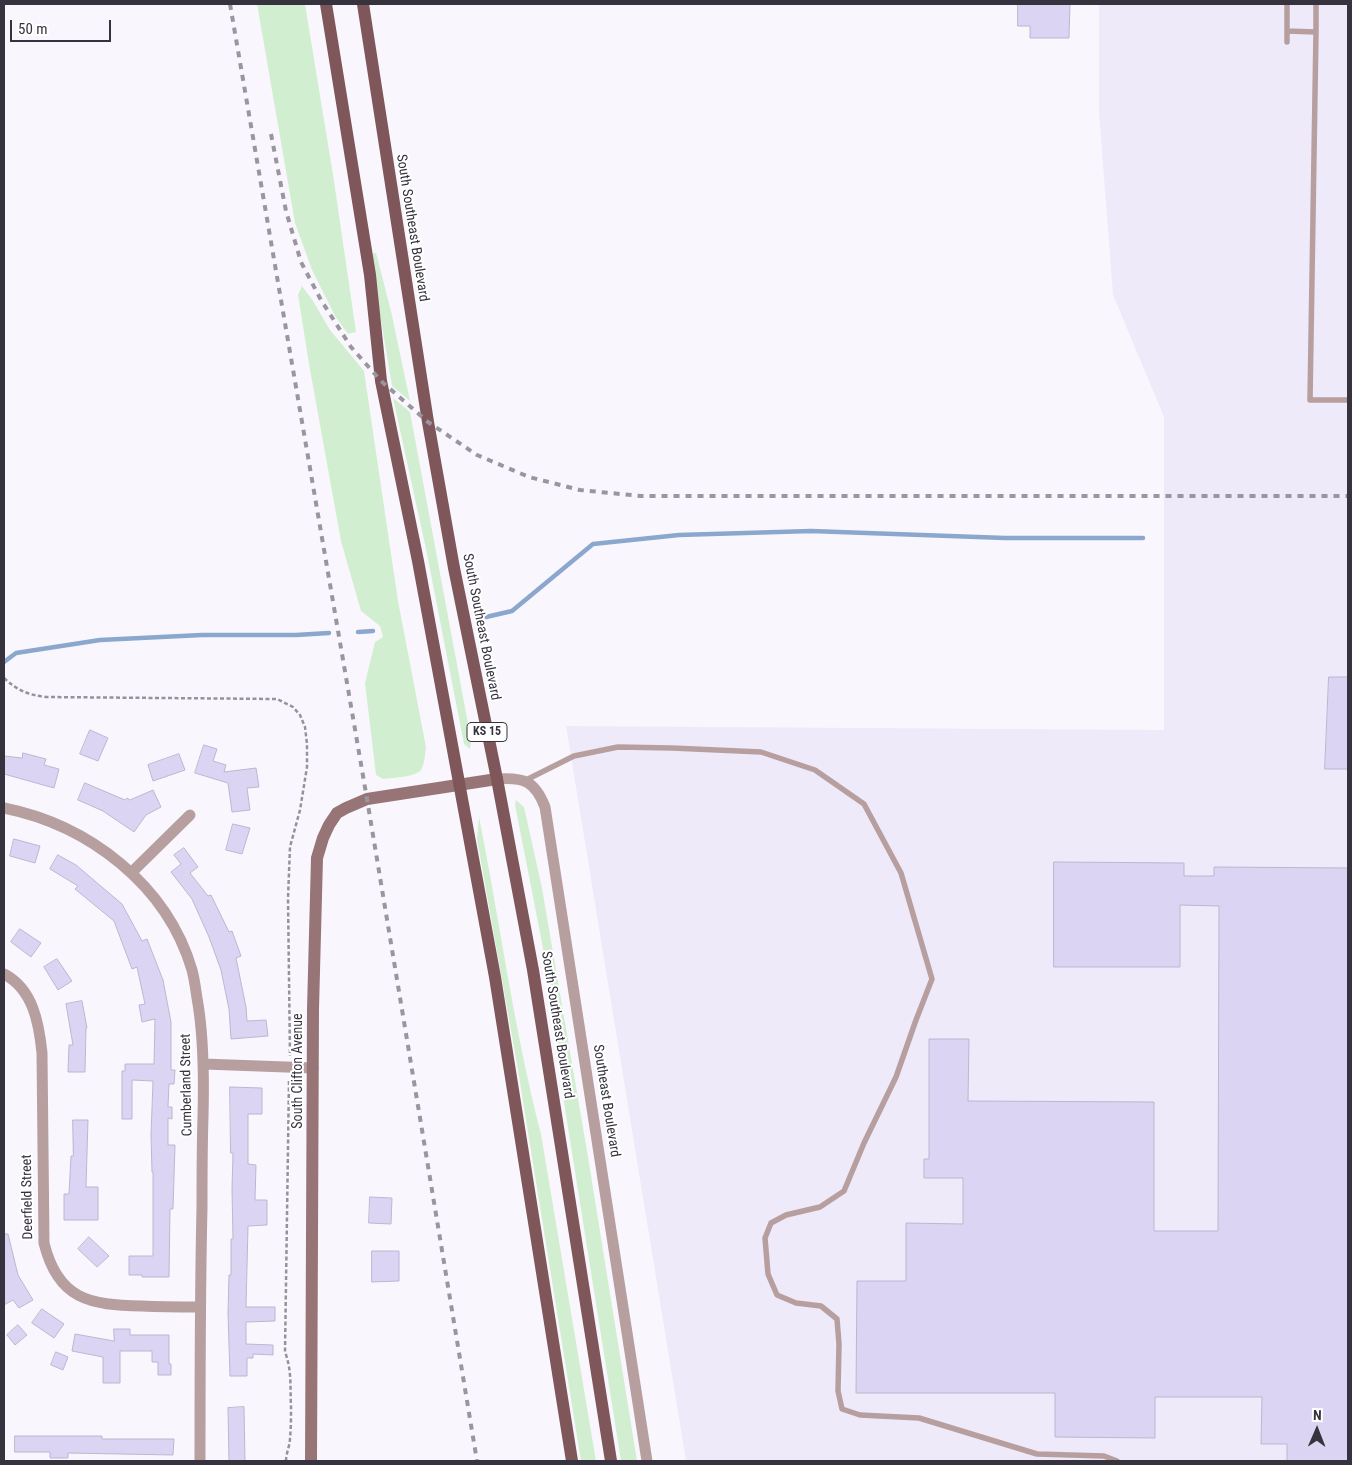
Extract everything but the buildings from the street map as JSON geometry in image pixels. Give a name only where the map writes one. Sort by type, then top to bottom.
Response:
[{"type":"main road","name":"KS 15","points":[[326,4],[370,275],[381,381],[418,562],[498,997],[572,1461]]},
{"type":"main road","name":"South Southeast Boulevard","points":[[363,4],[428,422],[454,568],[535,980],[611,1461]]},
{"type":"main road","points":[[367,4],[367,32]]},
{"type":"street","points":[[497,779],[514,778],[524,780]]},
{"type":"street","name":"South Clifton Avenue","points":[[311,1461],[313,1068],[317,865],[323,838],[337,813],[366,799],[497,779]]},
{"type":"street","name":"Southeast Boulevard","points":[[524,780],[541,795],[545,807],[647,1461]]},
{"type":"street","name":"Cumberland Street","points":[[4,808],[28,814],[71,830],[120,862],[149,892],[165,913],[178,936],[193,971],[201,1020],[204,1064],[200,1307],[200,1461]]},
{"type":"street","points":[[131,873],[190,815]]},
{"type":"street","name":"Deerfield Street","points":[[4,974],[20,987],[29,999],[38,1022],[42,1053],[44,1243],[52,1269],[69,1289],[90,1301],[124,1306],[200,1307]]},
{"type":"street","points":[[204,1064],[313,1068]]},
{"type":"lane","points":[[1287,4],[1287,42]]},
{"type":"lane","points":[[1316,4],[1310,400],[1348,400]]},
{"type":"lane","points":[[1287,31],[1316,32]]},
{"type":"lane","points":[[524,780],[574,756],[618,747],[761,752],[815,770],[864,804],[901,873],[932,979],[896,1077],[844,1191],[820,1207],[786,1215],[771,1223],[765,1238],[768,1274],[777,1295],[796,1303],[821,1306],[836,1319],[839,1344],[838,1391],[842,1409],[860,1415],[919,1418],[1037,1454],[1104,1456],[1117,1461]]},
{"type":"path","points":[[4,678],[28,694],[46,697],[277,699],[293,707],[300,715],[305,727],[307,768],[290,847],[288,898],[289,1067],[285,1352],[290,1375],[291,1431],[286,1461]]},
{"type":"shaded area","points":[[1099,4],[1348,4],[1348,1461],[686,1461],[566,726],[1164,730],[1164,417],[1113,295],[1099,113]]},
{"type":"green space","points":[[257,4],[305,4],[356,332],[348,334],[335,316],[312,270],[295,223]]},
{"type":"green space","points":[[376,253],[391,311],[410,401],[392,386],[370,254]]},
{"type":"green space","points":[[302,286],[330,330],[364,371],[398,601],[426,747],[421,770],[409,776],[383,779],[376,775],[365,683],[375,642],[383,637],[380,626],[361,611],[341,541],[298,295]]},
{"type":"green space","points":[[393,398],[410,412],[471,740],[470,749],[464,744],[426,549]]},
{"type":"green space","points":[[516,800],[524,807],[542,888],[637,1461],[621,1461],[563,1096],[554,1005],[515,805]]},
{"type":"green space","points":[[479,817],[515,1016],[541,1134],[596,1461],[581,1461],[517,1064],[477,839]]},
{"type":"waterway","points":[[486,617],[512,611],[593,544],[679,535],[811,531],[1005,538],[1143,538]]},
{"type":"waterway","points":[[358,632],[373,631]]},
{"type":"waterway","points":[[4,662],[16,653],[100,640],[202,635],[329,633]]},
{"type":"railway","points":[[230,4],[367,799],[477,1461]]},
{"type":"railway","points":[[271,134],[286,211],[301,262],[321,300],[351,347],[381,381],[428,422],[477,455],[529,477],[580,490],[641,496],[1348,496]]}]
